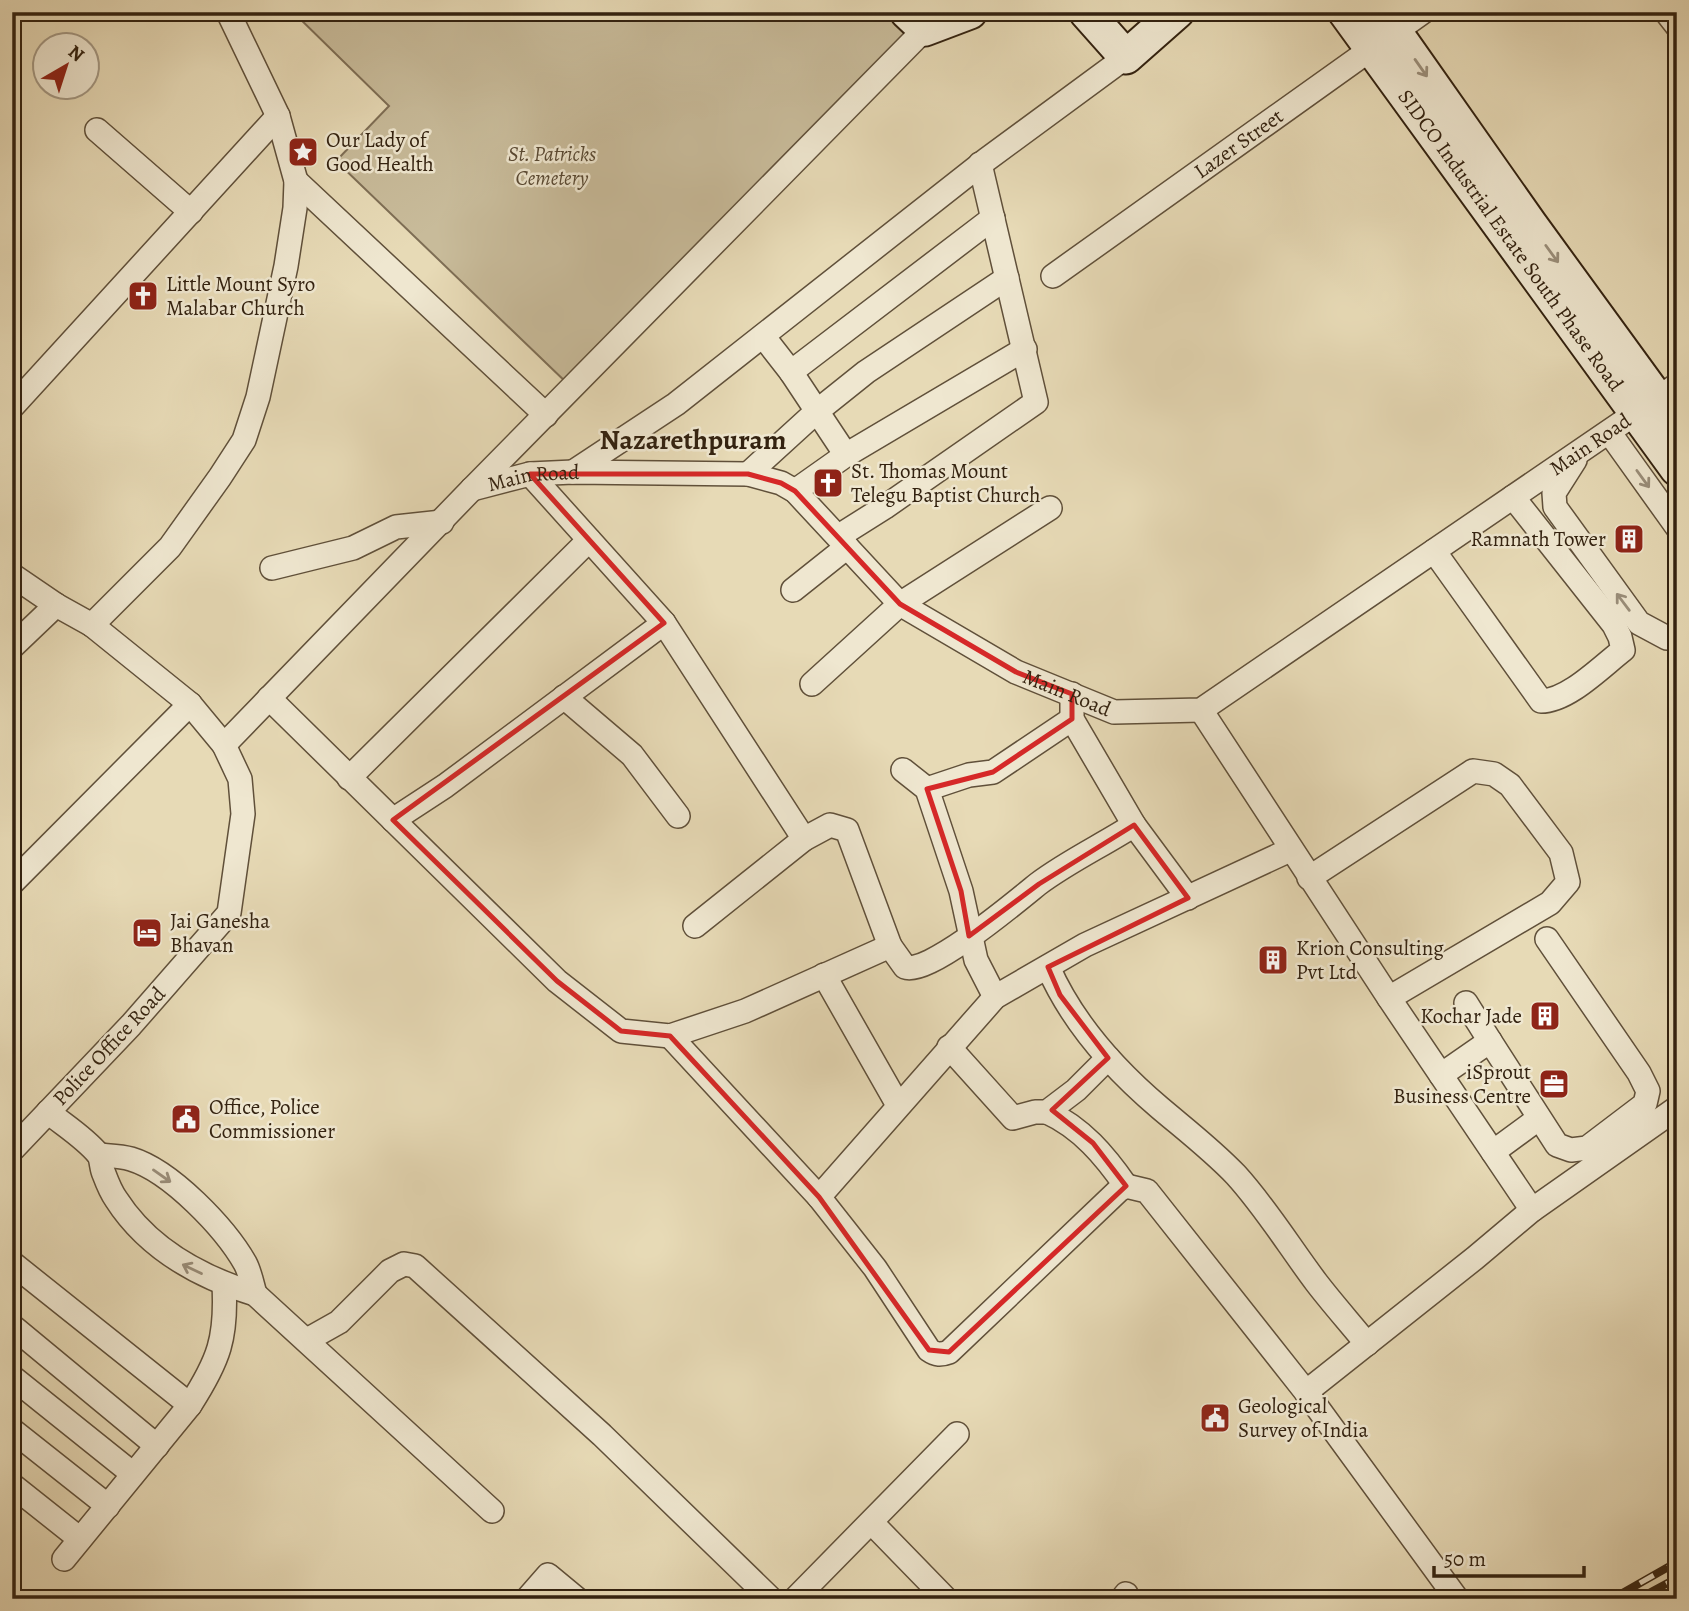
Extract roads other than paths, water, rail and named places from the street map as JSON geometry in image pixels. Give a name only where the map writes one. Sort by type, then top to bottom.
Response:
[{"type":"main road","points":[[916,21],[970,12]]},
{"type":"main road","points":[[1086,12],[1126,57],[1177,12]]},
{"type":"main road","name":"SIDCO Industrial Estate South Phase Road","points":[[1345,12],[1383,31],[1530,224],[1645,408],[1677,469]]},
{"type":"main road","name":"SIDCO Industrial Estate South Phase Road","points":[[1645,408],[1677,426]]},
{"type":"street","points":[[92,625],[170,547],[244,440],[258,397],[286,266],[295,208],[296,181],[278,116],[228,12]]},
{"type":"street","name":"Lazer Street","points":[[1053,276],[1383,31],[1423,12]]},
{"type":"street","points":[[1666,12],[1677,26]]},
{"type":"street","points":[[224,745],[546,415],[916,21]]},
{"type":"street","points":[[573,472],[676,404],[980,164],[1126,57]]},
{"type":"street","points":[[12,407],[278,116]]},
{"type":"street","points":[[97,130],[191,212]]},
{"type":"street","points":[[793,590],[843,542],[885,507],[1036,402],[980,164]]},
{"type":"street","points":[[296,181],[546,415]]},
{"type":"street","points":[[791,372],[993,218]]},
{"type":"street","points":[[748,474],[816,412],[866,372],[1007,278]]},
{"type":"street","points":[[763,336],[791,372],[846,455]]},
{"type":"street","points":[[794,491],[846,455],[1025,349]]},
{"type":"street","points":[[1645,408],[1677,527]]},
{"type":"street","name":"Main Road","points":[[472,489],[530,474],[573,472],[748,474],[781,484],[794,491],[900,604],[1016,672],[1114,712],[1201,710],[1645,408]]},
{"type":"street","points":[[1577,454],[1574,464],[1554,493],[1555,507],[1639,623],[1667,638],[1677,638]]},
{"type":"street","points":[[530,474],[664,622],[804,839]]},
{"type":"street","points":[[1434,551],[1541,701],[1562,696],[1623,650],[1620,637],[1614,625],[1513,497]]},
{"type":"street","points":[[811,684],[900,604],[1051,508]]},
{"type":"street","points":[[272,568],[353,548],[396,527],[442,522]]},
{"type":"street","points":[[349,778],[589,540]]},
{"type":"street","name":"Police Office Road","points":[[12,575],[56,605],[92,625],[190,704],[224,745],[240,779],[243,814],[229,913],[131,1026],[12,1150]]},
{"type":"street","points":[[12,647],[56,605]]},
{"type":"street","points":[[393,820],[445,786],[664,622]]},
{"type":"street","points":[[1072,694],[1072,719],[1134,825],[1188,898]]},
{"type":"street","points":[[564,697],[632,755],[678,816]]},
{"type":"street","points":[[269,698],[557,981],[621,1031],[670,1036],[745,1011],[890,946]]},
{"type":"street","points":[[12,883],[190,704]]},
{"type":"street","points":[[1201,710],[1290,850],[1532,1210]]},
{"type":"street","points":[[927,789],[969,775],[993,772],[1072,719]]},
{"type":"street","points":[[903,770],[927,789],[961,891],[976,960],[995,997]]},
{"type":"street","points":[[1309,878],[1473,771],[1494,774],[1510,785],[1561,853],[1568,882],[1550,903],[1389,998]]},
{"type":"street","points":[[695,926],[804,839],[830,825],[847,831],[890,946],[905,967],[912,969],[932,961],[969,937],[1039,884],[1134,825]]},
{"type":"street","points":[[819,1197],[995,997],[1085,945],[1290,850]]},
{"type":"street","points":[[1466,1003],[1557,1145],[1571,1150],[1587,1148],[1646,1104],[1648,1091],[1639,1073],[1547,939]]},
{"type":"street","points":[[1048,967],[1060,995],[1108,1058],[1161,1109],[1205,1143],[1237,1177],[1275,1223],[1315,1281],[1367,1344]]},
{"type":"street","points":[[824,975],[898,1105]]},
{"type":"street","points":[[670,1036],[819,1197],[875,1268],[929,1350],[935,1354],[949,1352],[1126,1186]]},
{"type":"street","points":[[1441,1074],[1490,1041]]},
{"type":"street","points":[[949,1047],[1013,1118],[1047,1112],[1064,1120],[1093,1143],[1126,1186],[1147,1191],[1156,1200],[1306,1392],[1457,1599]]},
{"type":"street","points":[[1047,1112],[1076,1090],[1108,1058]]},
{"type":"street","points":[[1306,1392],[1532,1210],[1677,1108]]},
{"type":"street","points":[[48,1112],[99,1155],[131,1159],[149,1167],[211,1216],[246,1264],[255,1294]]},
{"type":"street","points":[[1493,1152],[1538,1119]]},
{"type":"street","points":[[99,1155],[103,1174],[132,1222],[181,1264],[224,1284],[255,1294],[492,1511]]},
{"type":"street","points":[[12,1263],[190,1405]]},
{"type":"street","points":[[307,1340],[338,1322],[390,1271],[404,1264],[415,1266],[602,1435],[771,1599]]},
{"type":"street","points":[[64,1559],[190,1405],[206,1381],[221,1347],[226,1317],[224,1284]]},
{"type":"street","points":[[12,1326],[157,1446]]},
{"type":"street","points":[[12,1377],[134,1474]]},
{"type":"street","points":[[12,1430],[108,1506]]},
{"type":"street","points":[[795,1599],[957,1434]]},
{"type":"street","points":[[12,1485],[80,1539]]},
{"type":"street","points":[[872,1523],[946,1599]]},
{"type":"street","points":[[527,1599],[548,1575],[577,1599]]},
{"type":"railway","points":[[1612,1599],[1677,1562]]},
{"type":"railway","points":[[1638,1599],[1677,1578]]},
{"type":"place","name":"Our Lady of Good Health","points":[[303,152]]},
{"type":"place","name":"Little Mount Syro Malabar Church","points":[[143,296]]},
{"type":"place","name":"St. Thomas Mount Telegu Baptist Church","points":[[828,483]]},
{"type":"place","name":"Ramnath Tower","points":[[1629,539]]},
{"type":"place","name":"Jai Ganesha Bhavan","points":[[147,933]]},
{"type":"place","name":"Krion Consulting Pvt Ltd","points":[[1273,960]]},
{"type":"place","name":"Kochar Jade","points":[[1545,1016]]},
{"type":"place","name":"iSprout Business Centre","points":[[1554,1084]]},
{"type":"place","name":"Office, Police Commissioner","points":[[186,1119]]},
{"type":"place","name":"Geological Survey of India","points":[[1215,1418]]},
{"type":"district","name":"Nazarethpuram","points":[[693,440]]},
{"type":"park label","name":"St. Patricks Cemetery","points":[[552,166]]}]
